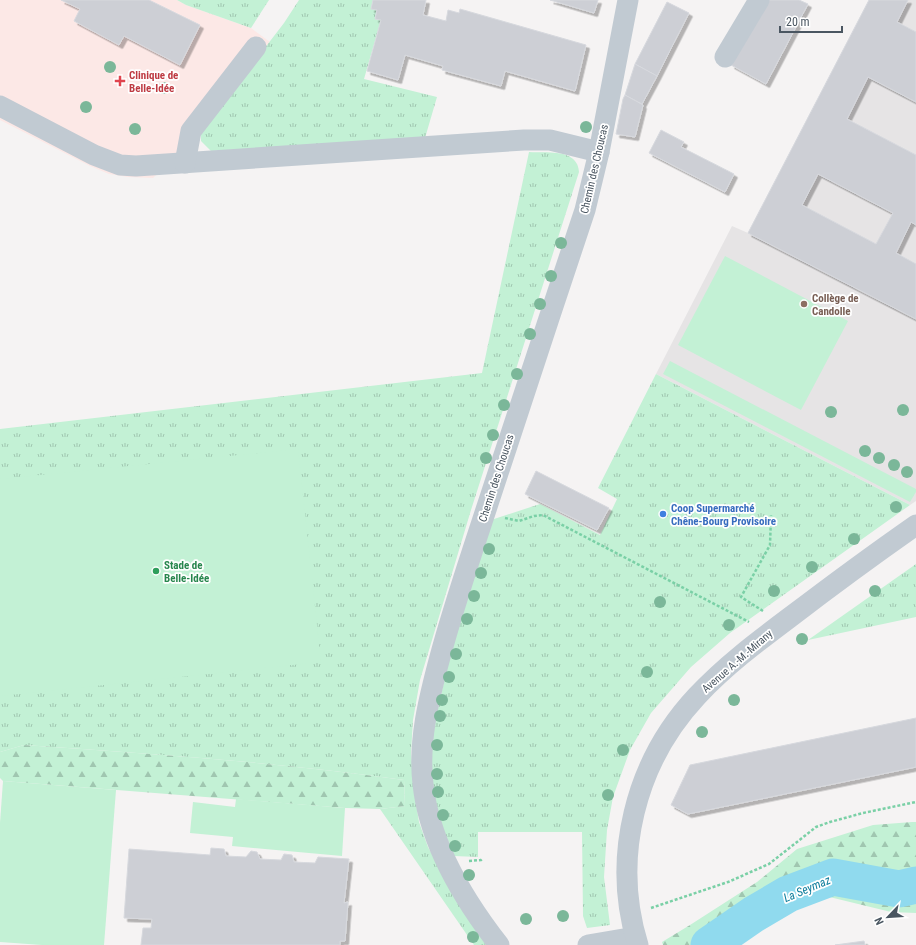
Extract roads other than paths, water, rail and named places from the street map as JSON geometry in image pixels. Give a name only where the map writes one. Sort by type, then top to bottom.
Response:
[{"type":"street","name":"Chemin des Choucas","points":[[499,945],[474,911],[448,866],[434,830],[423,785],[422,764],[429,699],[451,617],[486,507],[585,210],[599,152],[628,0]]},
{"type":"street","points":[[725,57],[759,0]]},
{"type":"street","points":[[185,163],[191,131],[256,48]]},
{"type":"street","points":[[0,106],[94,155],[120,165],[136,166],[185,163],[524,140],[550,140],[599,152]]},
{"type":"street","name":"Avenue A.-M.-Mirany","points":[[636,941],[630,912],[626,868],[630,827],[641,786],[649,767],[668,732],[696,697],[742,654],[854,568],[916,525]]},
{"type":"street","points":[[588,945],[636,941]]},
{"type":"waterway","name":"La Seymaz","points":[[709,945],[754,914],[788,894],[833,877],[899,889],[916,885]]},
{"type":"place","name":"Clinique de Belle-Idée","points":[[120,81]]},
{"type":"place","name":"Collège de Candolle","points":[[804,304]]},
{"type":"place","name":"Coop Supermarché Chêne-Bourg Provisoire","points":[[663,514]]},
{"type":"place","name":"Stade de Belle-Idée","points":[[156,571]]}]
